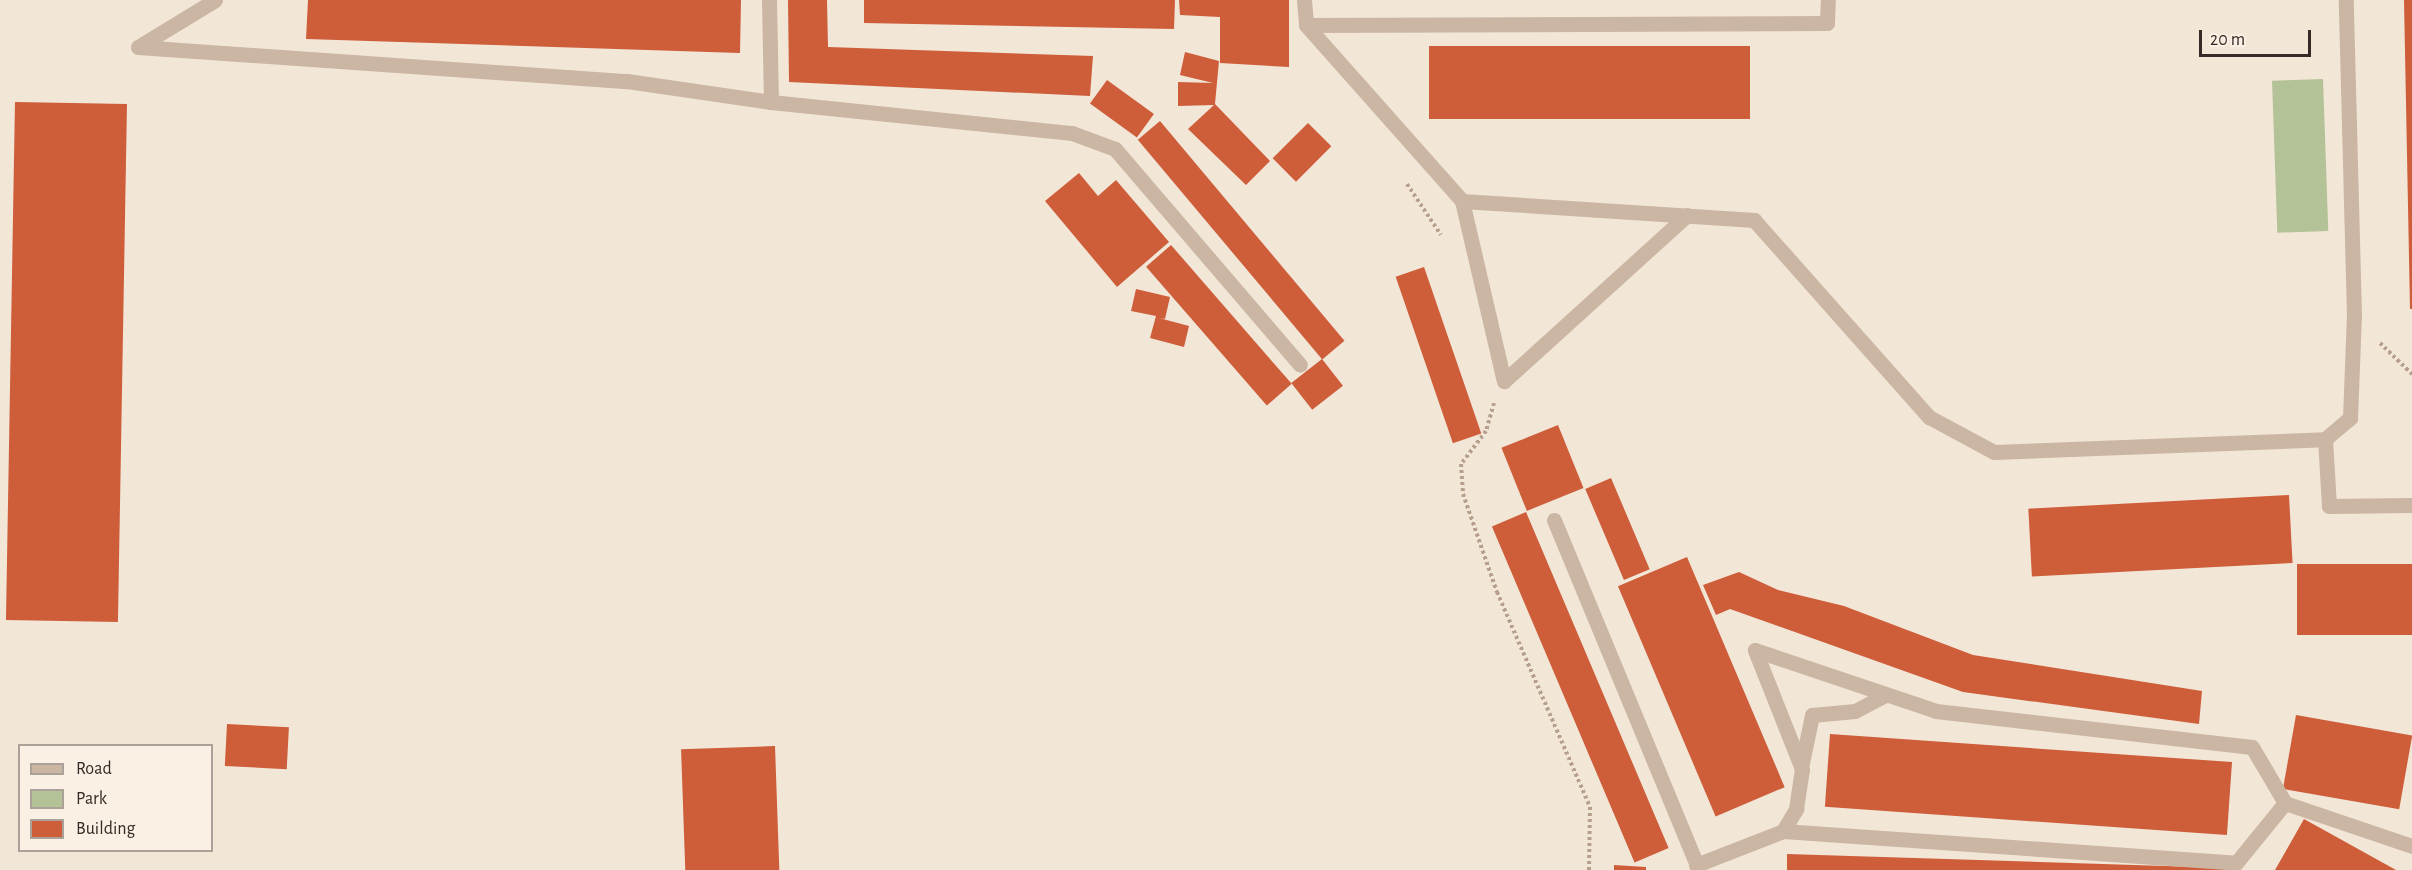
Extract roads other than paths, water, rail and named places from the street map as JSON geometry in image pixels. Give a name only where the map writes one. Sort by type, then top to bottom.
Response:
[{"type":"lane","points":[[215,0],[138,47],[627,81],[771,102],[1072,133],[1115,149],[1300,365]]},
{"type":"lane","points":[[769,0],[771,102]]},
{"type":"lane","points":[[1304,0],[1306,25],[1462,201],[1504,381],[1687,215]]},
{"type":"lane","points":[[1306,25],[1827,23],[1828,0]]},
{"type":"lane","points":[[1462,201],[1754,220],[1929,417],[1994,452],[2325,439],[2350,418],[2354,316],[2346,0]]},
{"type":"lane","points":[[2325,439],[2328,506],[2412,505]]},
{"type":"lane","points":[[1554,520],[1697,867],[1783,831],[2238,866],[2285,803]]},
{"type":"lane","points":[[1802,769],[1755,650],[1936,711],[2252,747],[2285,803],[2412,846]]},
{"type":"lane","points":[[1783,831],[1796,809],[1812,715],[1855,711],[1885,695]]}]
